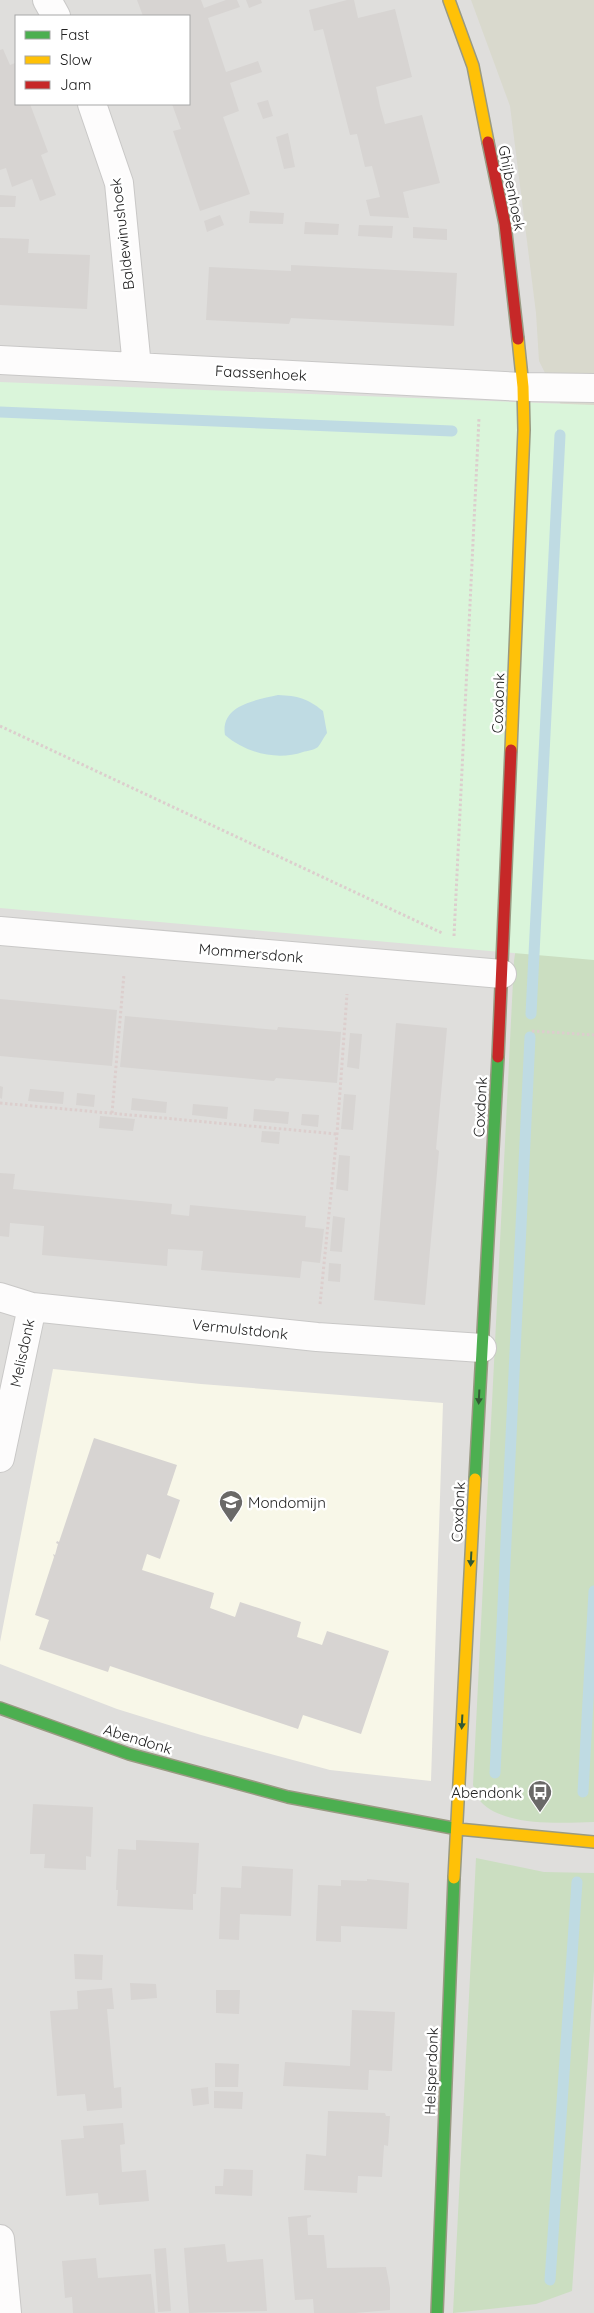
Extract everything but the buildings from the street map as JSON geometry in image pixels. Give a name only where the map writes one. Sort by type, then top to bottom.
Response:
[{"type":"street","points":[[47,0],[55,15]]},
{"type":"street","name":"Ghijbenhoek","points":[[449,0],[473,66],[505,224],[522,387]]},
{"type":"street","name":"Baldewinushoek","points":[[92,105],[119,183],[137,367]]},
{"type":"street","name":"Faassenhoek","points":[[0,360],[522,387],[594,388]]},
{"type":"street","name":"Coxdonk","points":[[456,1829],[500,1028],[524,430],[522,387]]},
{"type":"street","name":"Mommersdonk","points":[[0,931],[502,974]]},
{"type":"street","name":"Vermulstdonk","points":[[0,1297],[32,1307],[317,1337],[482,1348]]},
{"type":"street","name":"Melisdonk","points":[[0,1458],[32,1307]]},
{"type":"street","name":"Abendonk","points":[[0,1708],[129,1754],[288,1797],[456,1829],[594,1842]]},
{"type":"street","name":"Helsperdonk","points":[[437,2313],[456,1829]]},
{"type":"street","points":[[0,2239],[6,2313]]},
{"type":"path","points":[[0,726],[454,938],[480,384]]},
{"type":"path","points":[[112,1113],[126,942]]},
{"type":"path","points":[[317,1337],[337,1134],[349,962]]},
{"type":"path","points":[[500,1028],[594,1035]]},
{"type":"path","points":[[0,1103],[337,1134]]},
{"type":"shaded area","points":[[0,0],[594,0],[594,2313],[0,2313]]},
{"type":"shaded area","points":[[471,0],[594,0],[594,409],[562,407],[539,361],[536,313],[510,106]]},
{"type":"shaded area","name":"Mondomijn","points":[[53,1369],[201,1384],[443,1403],[431,1781],[330,1770],[201,1735],[117,1709],[0,1664],[0,1642]]},
{"type":"green space","points":[[0,382],[594,405],[594,960],[0,908]]},
{"type":"green space","points":[[594,409],[594,1822],[551,1823],[519,1820],[491,1810],[481,1802],[473,1785],[514,961]]},
{"type":"green space","points":[[476,1858],[544,1872],[594,1873],[594,1971],[572,2291],[536,2304],[453,2313]]},
{"type":"water","points":[[278,695],[302,698],[323,711],[327,733],[318,747],[293,755],[262,754],[242,747],[225,735],[225,725],[228,717],[234,710],[250,702]]},
{"type":"waterway","points":[[0,412],[452,431]]},
{"type":"waterway","points":[[531,1014],[560,435]]},
{"type":"waterway","points":[[495,1773],[530,1037]]},
{"type":"waterway","points":[[583,1792],[594,1591]]},
{"type":"waterway","points":[[550,2280],[577,1882]]},
{"type":"traffic: fast","points":[[475,1479],[498,1057]]},
{"type":"traffic: fast","points":[[0,1708],[129,1754],[288,1797],[458,1829]]},
{"type":"traffic: fast","points":[[437,2313],[454,1878]]},
{"type":"traffic: slow","points":[[449,0],[473,66],[488,142]]},
{"type":"traffic: slow","points":[[511,750],[524,430],[523,387],[518,339]]},
{"type":"traffic: slow","points":[[454,1878],[475,1479]]},
{"type":"traffic: slow","points":[[458,1829],[594,1842]]},
{"type":"traffic: jam","points":[[488,142],[505,224],[518,339]]},
{"type":"traffic: jam","points":[[498,1057],[511,750]]},
{"type":"place","name":"Mondomijn","points":[[231,1523]]},
{"type":"place","name":"Abendonk","points":[[540,1813]]}]
